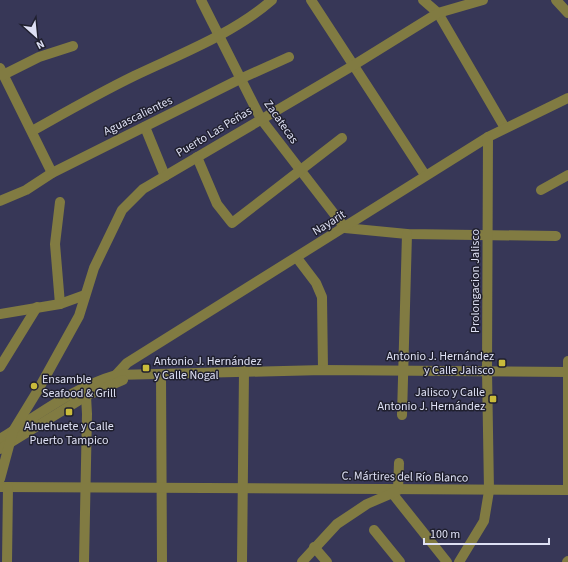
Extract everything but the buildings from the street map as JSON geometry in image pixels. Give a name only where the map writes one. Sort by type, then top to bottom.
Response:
[{"type":"street","name":"Zacatecas","points":[[201,0],[261,119],[345,228]]},
{"type":"street","points":[[32,131],[129,78],[219,35],[258,12],[272,0]]},
{"type":"street","points":[[311,0],[425,175]]},
{"type":"street","points":[[423,0],[438,13],[505,128]]},
{"type":"street","name":"Puerto Las Peñas","points":[[13,431],[38,390],[79,316],[94,268],[122,210],[143,190],[354,65],[438,13],[483,0]]},
{"type":"street","points":[[556,0],[567,9]]},
{"type":"street","points":[[52,173],[1,72],[39,57],[73,46]]},
{"type":"street","name":"Aguascalientes","points":[[0,201],[26,190],[52,173],[240,79],[289,57]]},
{"type":"street","name":"Nayarit","points":[[116,378],[127,363],[345,228],[425,175],[488,137],[568,98]]},
{"type":"street","points":[[145,127],[165,176]]},
{"type":"street","name":"Prolongacion Jalisco","points":[[459,562],[484,521],[489,491],[487,371],[488,137]]},
{"type":"street","points":[[197,157],[217,204],[232,223],[342,138]]},
{"type":"street","points":[[540,190],[568,175]]},
{"type":"street","points":[[60,202],[55,244],[60,304]]},
{"type":"street","points":[[345,228],[406,234],[556,236]]},
{"type":"street","points":[[402,415],[406,234]]},
{"type":"street","points":[[297,258],[316,283],[322,297],[323,370]]},
{"type":"street","points":[[0,314],[60,304],[85,295]]},
{"type":"street","points":[[0,366],[37,307]]},
{"type":"street","points":[[568,361],[568,490]]},
{"type":"street","points":[[0,449],[4,441],[13,431],[61,400],[101,379],[161,374],[244,370],[568,372]]},
{"type":"street","points":[[242,562],[244,370]]},
{"type":"street","points":[[161,374],[162,562]]},
{"type":"street","points":[[4,441],[116,378]]},
{"type":"street","points":[[84,562],[87,414],[86,396]]},
{"type":"street","points":[[0,479],[4,441]]},
{"type":"street","points":[[400,463],[395,491],[447,562]]},
{"type":"street","points":[[4,487],[7,562]]},
{"type":"street","name":"C. Mártires del Río Blanco","points":[[4,487],[242,488],[395,491],[568,490]]},
{"type":"street","points":[[302,562],[314,547],[337,524],[367,504],[395,491]]},
{"type":"street","points":[[374,530],[400,562]]},
{"type":"street","points":[[314,547],[327,562]]},
{"type":"place","name":"Antonio J. Hernández y Calle Jalisco","points":[[502,363]]},
{"type":"place","name":"Antonio J. Hernández y Calle Nogal","points":[[146,368]]},
{"type":"place","name":"Ensamble Seafood & Grill","points":[[34,386]]},
{"type":"place","name":"Jalisco y Calle Antonio J. Hernández","points":[[493,399]]},
{"type":"place","name":"Ahuehuete y Calle Puerto Tampico","points":[[69,412]]}]
